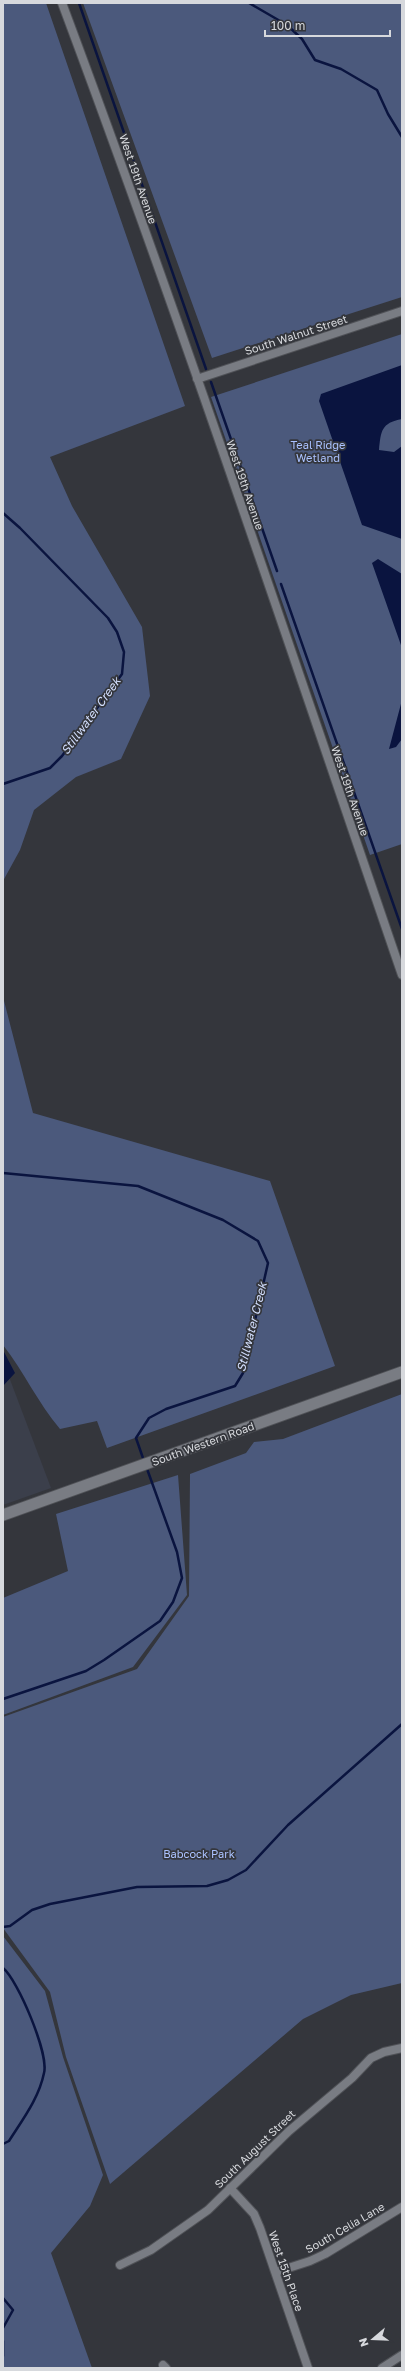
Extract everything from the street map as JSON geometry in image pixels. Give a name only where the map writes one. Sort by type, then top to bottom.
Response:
[{"type":"main road","name":"South Western Road","points":[[3,1515],[183,1452],[402,1372]]},
{"type":"street","name":"West 19th Avenue","points":[[62,3],[110,131],[197,379],[402,976]]},
{"type":"street","name":"South Walnut Street","points":[[197,379],[402,311]]},
{"type":"street","name":"South August Street","points":[[120,2266],[151,2250],[208,2210],[289,2131],[352,2078],[371,2058],[384,2052],[402,2048]]},
{"type":"street","name":"West 15th Place","points":[[230,2188],[254,2214],[276,2272],[308,2368]]},
{"type":"street","name":"South Celia Lane","points":[[276,2272],[326,2254],[402,2207]]},
{"type":"street","points":[[382,2368],[402,2355]]},
{"type":"shaded area","points":[[402,365],[402,419],[390,423],[383,429],[380,438],[379,450],[394,452],[402,446],[402,539],[362,525],[319,401],[321,394]]},
{"type":"shaded area","points":[[378,559],[402,574],[402,648],[372,563]]},
{"type":"shaded area","points":[[402,700],[402,739],[396,747],[389,749]]},
{"type":"shaded area","points":[[3,1350],[15,1373],[3,1386]]},
{"type":"shaded area","points":[[3,1361],[51,1488],[3,1505]]},
{"type":"green space","points":[[3,3],[46,3],[185,406],[50,457],[72,506],[142,627],[150,696],[121,759],[76,777],[34,810],[20,850],[3,881]]},
{"type":"green space","points":[[83,3],[402,3],[402,297],[212,358]]},
{"type":"green space","name":"Teal Ridge Wetland","points":[[402,334],[402,844],[370,855],[211,397]]},
{"type":"green space","points":[[3,997],[33,1113],[270,1181],[335,1366],[107,1448],[97,1421],[60,1429],[3,1345]]},
{"type":"green space","name":"Babcock Park","points":[[402,1394],[402,1983],[351,1995],[303,2019],[110,2184],[66,2057],[50,1992],[3,1928],[3,1717],[137,1669],[189,1596],[190,1474],[246,1453],[254,1442],[283,1439]]},
{"type":"green space","points":[[178,1475],[187,1595],[133,1667],[3,1715],[3,1598],[68,1571],[56,1514]]},
{"type":"green space","points":[[3,1936],[45,1991],[63,2057],[103,2175],[90,2206],[51,2253],[92,2368],[3,2368]]},
{"type":"waterway","points":[[79,3],[206,369]]},
{"type":"waterway","points":[[249,3],[287,25],[302,39],[315,60],[341,69],[377,90],[388,114],[402,137]]},
{"type":"waterway","points":[[211,382],[277,571]]},
{"type":"waterway","name":"Stillwater Creek","points":[[3,513],[20,528],[108,618],[117,632],[124,652],[122,674],[62,756],[50,768],[3,784]]},
{"type":"waterway","points":[[281,584],[402,929]]},
{"type":"waterway","name":"Stillwater Creek","points":[[3,1173],[138,1186],[223,1220],[258,1241],[268,1263],[243,1373],[235,1386],[166,1409],[149,1418],[136,1438],[144,1461]]},
{"type":"waterway","name":"Stillwater Creek","points":[[3,1699],[86,1671],[160,1621],[173,1602],[182,1578],[177,1552],[146,1466]]},
{"type":"waterway","points":[[3,1927],[10,1926],[32,1910],[50,1904],[137,1887],[207,1886],[228,1880],[246,1870],[288,1825],[402,1724]]},
{"type":"waterway","name":"Stillwater Creek","points":[[3,1968],[9,1975],[24,2001],[42,2050],[44,2064],[42,2082],[34,2100],[9,2141],[3,2144]]},
{"type":"waterway","points":[[3,2298],[13,2310],[3,2328]]},
{"type":"waterway","points":[[3,2341],[3,2356]]}]
